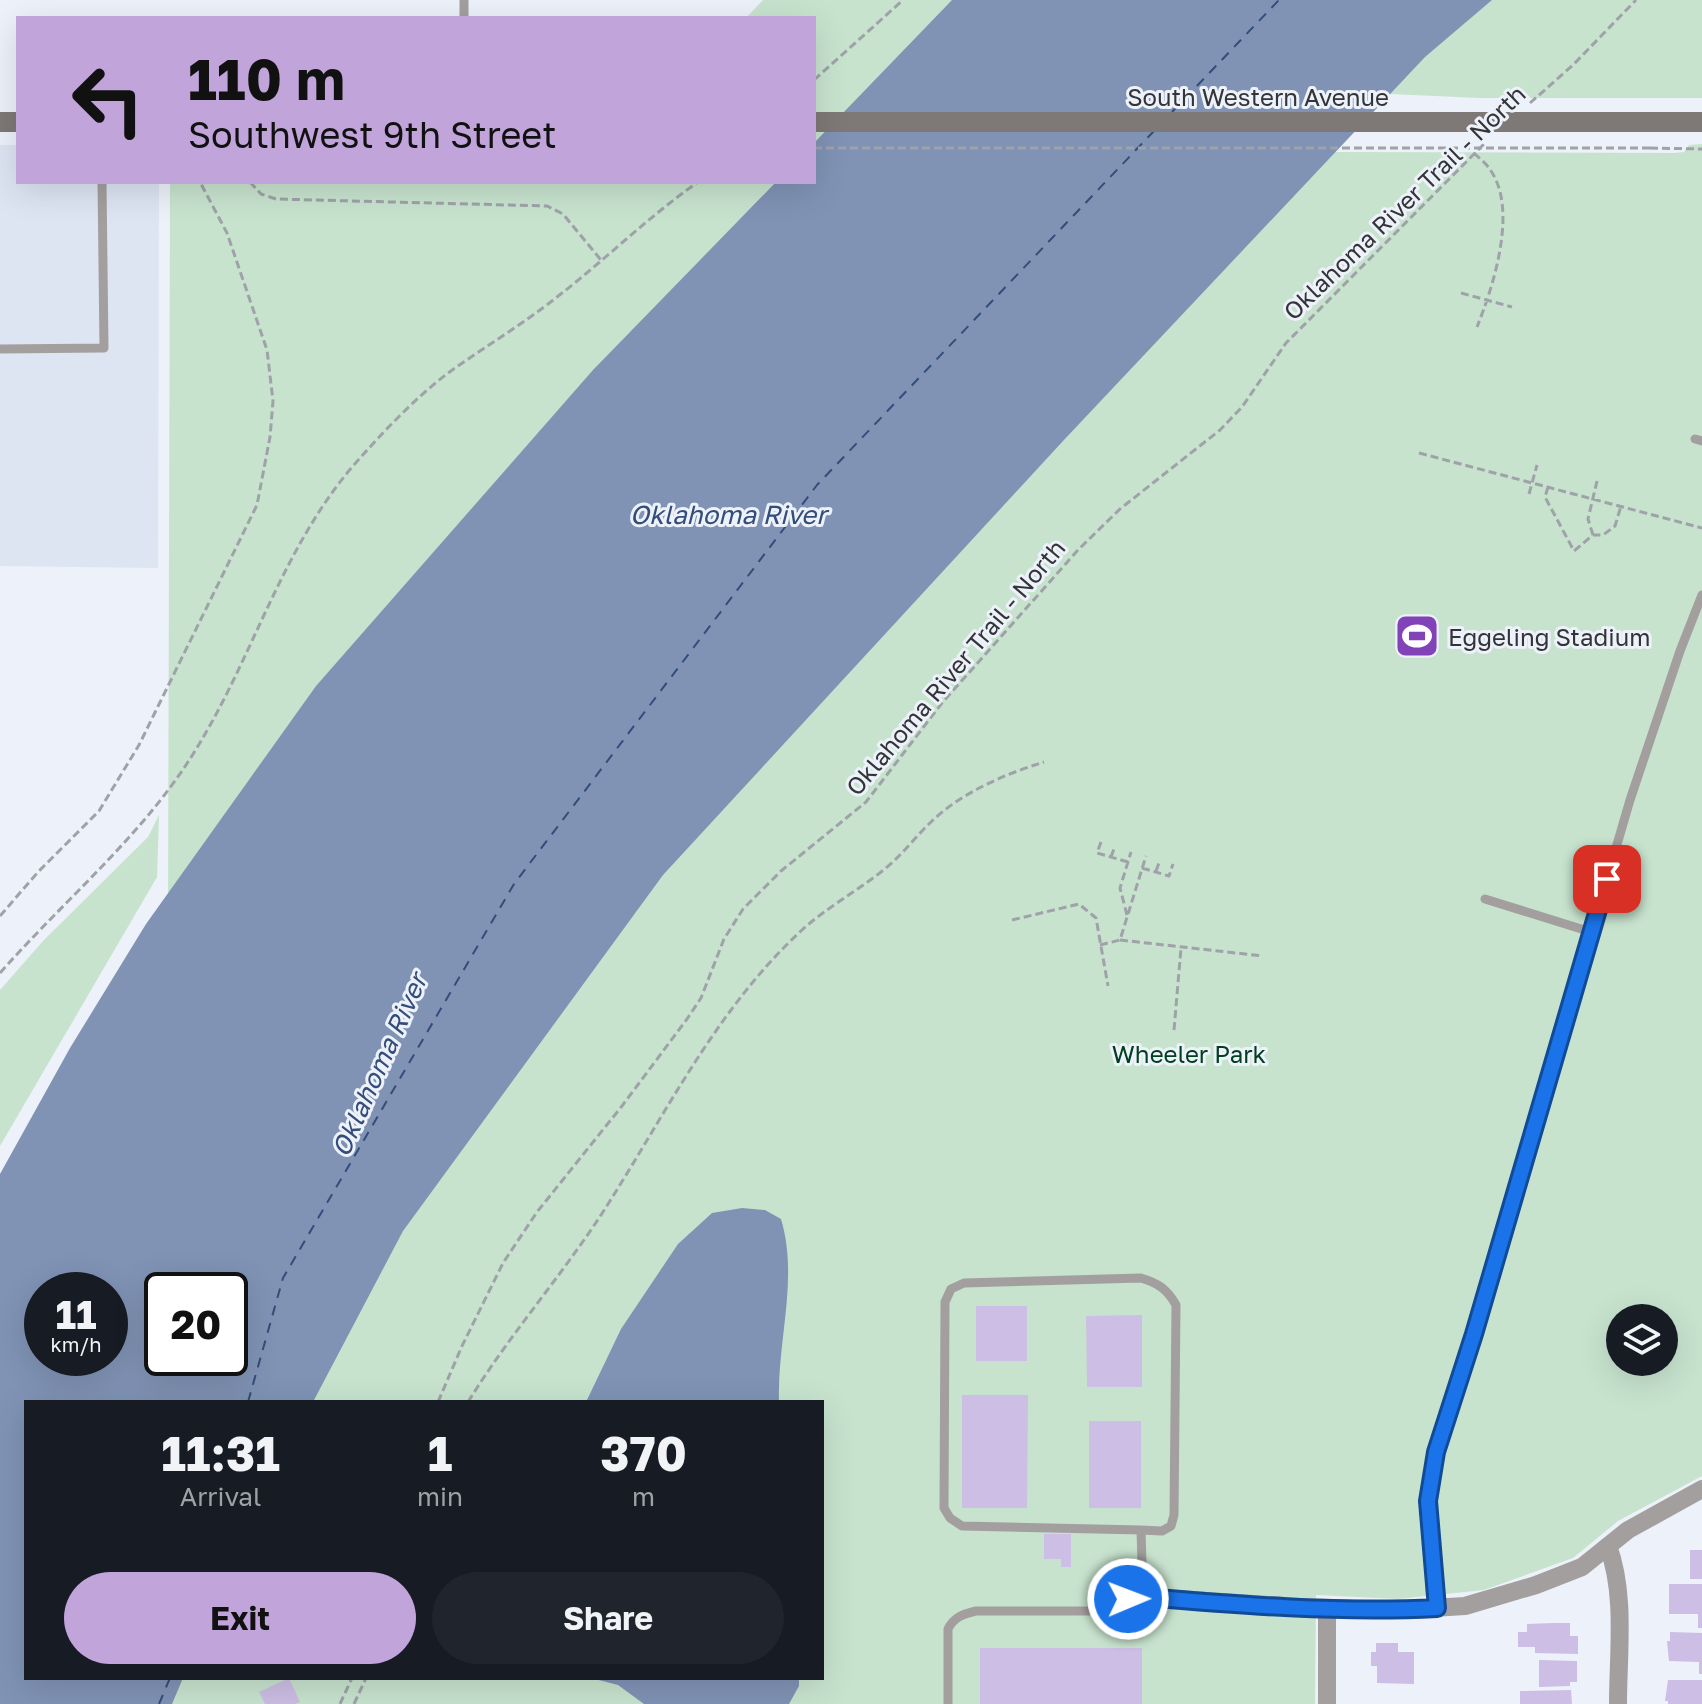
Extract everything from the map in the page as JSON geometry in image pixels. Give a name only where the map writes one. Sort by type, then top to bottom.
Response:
[{"type":"main road","name":"South Western Avenue","points":[[816,122],[1702,122]]},
{"type":"street","points":[[1162,1598],[1399,1610],[1465,1606],[1555,1579],[1582,1567],[1642,1521],[1702,1489]]},
{"type":"street","points":[[1608,1546],[1615,1563],[1618,1593],[1618,1704]]},
{"type":"street","points":[[1327,1608],[1327,1704]]},
{"type":"lane","points":[[0,349],[104,348],[102,184]]},
{"type":"lane","points":[[1437,1608],[1428,1501],[1436,1452],[1474,1334],[1630,800],[1702,595]]},
{"type":"lane","points":[[1485,899],[1591,932]]},
{"type":"lane","points":[[1141,1278],[1156,1283],[1168,1292],[1176,1305],[1174,1515],[1171,1526],[1162,1531],[1141,1530],[962,1526],[950,1518],[944,1508],[945,1302],[951,1289],[964,1283],[1141,1278]]},
{"type":"lane","points":[[1141,1530],[1143,1597]]},
{"type":"lane","points":[[948,1704],[948,1629],[952,1620],[976,1611],[1096,1611],[1143,1597],[1162,1598]]},
{"type":"path","points":[[816,78],[903,0]]},
{"type":"path","name":"Oklahoma River Trail - North","points":[[1529,103],[1573,65],[1636,0]]},
{"type":"path","name":"Oklahoma River Trail - North","points":[[439,1400],[503,1263],[537,1212],[622,1106],[694,1008],[708,983],[724,939],[743,909],[781,871],[866,802],[942,703],[1078,550],[1120,509],[1220,430],[1242,407],[1286,343],[1485,143]]},
{"type":"path","points":[[816,148],[1702,149]]},
{"type":"path","points":[[1474,153],[1495,179],[1503,215],[1501,244],[1477,327]]},
{"type":"path","points":[[0,916],[38,872],[99,811],[139,745],[257,505],[270,437],[273,401],[267,350],[227,233],[201,184]]},
{"type":"path","points":[[252,184],[261,194],[276,199],[547,206],[563,214],[601,260]]},
{"type":"path","points":[[0,973],[52,915],[129,839],[176,782],[221,705],[293,552],[352,467],[418,398],[448,373],[539,311],[696,184]]},
{"type":"path","points":[[1461,293],[1512,307]]},
{"type":"path","points":[[1419,453],[1702,528]]},
{"type":"path","points":[[1529,494],[1537,465]]},
{"type":"path","points":[[1593,535],[1588,519],[1597,481]]},
{"type":"path","points":[[1548,487],[1545,497],[1574,551],[1593,535],[1603,535],[1615,526],[1621,506]]},
{"type":"path","points":[[469,1400],[600,1217],[703,1047],[758,977],[826,910],[889,866],[934,818],[972,793],[1044,762]]},
{"type":"path","points":[[1101,842],[1097,853],[1128,862]]},
{"type":"path","points":[[1111,857],[1115,846]]},
{"type":"path","points":[[1127,915],[1120,888],[1131,852]]},
{"type":"path","points":[[1120,940],[1146,856]]},
{"type":"path","points":[[1156,872],[1160,860]]},
{"type":"path","points":[[1142,868],[1169,876],[1173,864]]},
{"type":"path","points":[[1012,920],[1079,904],[1096,918],[1108,986]]},
{"type":"path","points":[[1100,945],[1120,940],[1263,956]]},
{"type":"path","points":[[1174,1030],[1181,948]]},
{"type":"path","points":[[340,1704],[351,1680]]},
{"type":"path","points":[[354,1704],[365,1680]]},
{"type":"shaded area","points":[[0,145],[16,145],[16,184],[159,184],[158,568],[0,566]]},
{"type":"green space","name":"Wheeler Park","points":[[763,0],[1702,0],[1702,98],[1479,98],[1391,94],[1335,152],[1674,153],[1684,152],[1689,145],[1702,144],[1702,1476],[1618,1521],[1573,1558],[1484,1590],[1398,1599],[1316,1595],[1315,1704],[166,1704],[167,1680],[824,1680],[824,1400],[170,1400],[204,1376],[248,1376],[248,1272],[167,1272],[170,184],[816,184],[816,16],[748,16]]},
{"type":"green space","points":[[159,815],[157,877],[0,1146],[0,990],[43,941],[148,837]]},
{"type":"water","name":"Oklahoma River","points":[[952,0],[1492,0],[1425,57],[1063,441],[663,875],[403,1231],[314,1400],[24,1400],[24,1680],[182,1680],[172,1704],[0,1704],[0,1174],[70,1048],[146,924],[316,686],[593,370],[774,184],[816,184],[816,141]]},
{"type":"water","points":[[742,1208],[765,1210],[781,1219],[786,1242],[788,1287],[779,1400],[587,1400],[621,1329],[678,1244],[712,1213]]},
{"type":"water","points":[[599,1680],[799,1680],[789,1704],[644,1704],[618,1685]]},
{"type":"building","points":[[976,1306],[1027,1306],[1027,1361],[976,1361]]},
{"type":"building","points":[[1142,1315],[1142,1387],[1087,1387],[1086,1316]]},
{"type":"building","points":[[962,1395],[1028,1395],[1027,1508],[962,1508]]},
{"type":"building","points":[[1089,1421],[1141,1421],[1141,1508],[1089,1508]]},
{"type":"building","points":[[1044,1534],[1071,1534],[1071,1567],[1061,1567],[1061,1559],[1044,1559]]},
{"type":"building","points":[[1690,1550],[1702,1550],[1702,1579],[1690,1579]]},
{"type":"building","points":[[1669,1584],[1702,1584],[1702,1628],[1698,1628],[1698,1614],[1669,1614]]},
{"type":"building","points":[[1570,1623],[1570,1636],[1578,1636],[1578,1654],[1535,1653],[1535,1647],[1518,1647],[1518,1632],[1527,1632],[1527,1624]]},
{"type":"building","points":[[1670,1632],[1702,1633],[1702,1674],[1699,1674],[1699,1662],[1669,1661],[1667,1641],[1670,1641]]},
{"type":"building","points":[[1376,1643],[1398,1643],[1398,1652],[1414,1652],[1414,1684],[1377,1683],[1377,1666],[1371,1666],[1371,1652],[1376,1652]]},
{"type":"building","points":[[980,1648],[1142,1648],[1142,1704],[980,1704]]},
{"type":"building","points":[[1539,1660],[1577,1661],[1577,1682],[1570,1682],[1570,1686],[1539,1687]]},
{"type":"building","points":[[290,1680],[300,1702],[265,1704],[259,1692]]},
{"type":"building","points":[[1668,1680],[1702,1680],[1702,1704],[1668,1704],[1665,1701]]},
{"type":"building","points":[[1571,1690],[1572,1704],[1520,1704],[1520,1691]]},
{"type":"ferry route","points":[[1172,112],[1279,0]]},
{"type":"ferry route","points":[[249,1400],[283,1278],[514,884],[817,485],[1154,131]]},
{"type":"ferry route","points":[[159,1704],[169,1680]]},
{"type":"place","name":"Eggeling Stadium","points":[[1417,636]]},
{"type":"route","points":[[1128,1599],[1143,1597],[1399,1610],[1437,1608],[1428,1501],[1436,1452],[1474,1334],[1607,879]]}]
